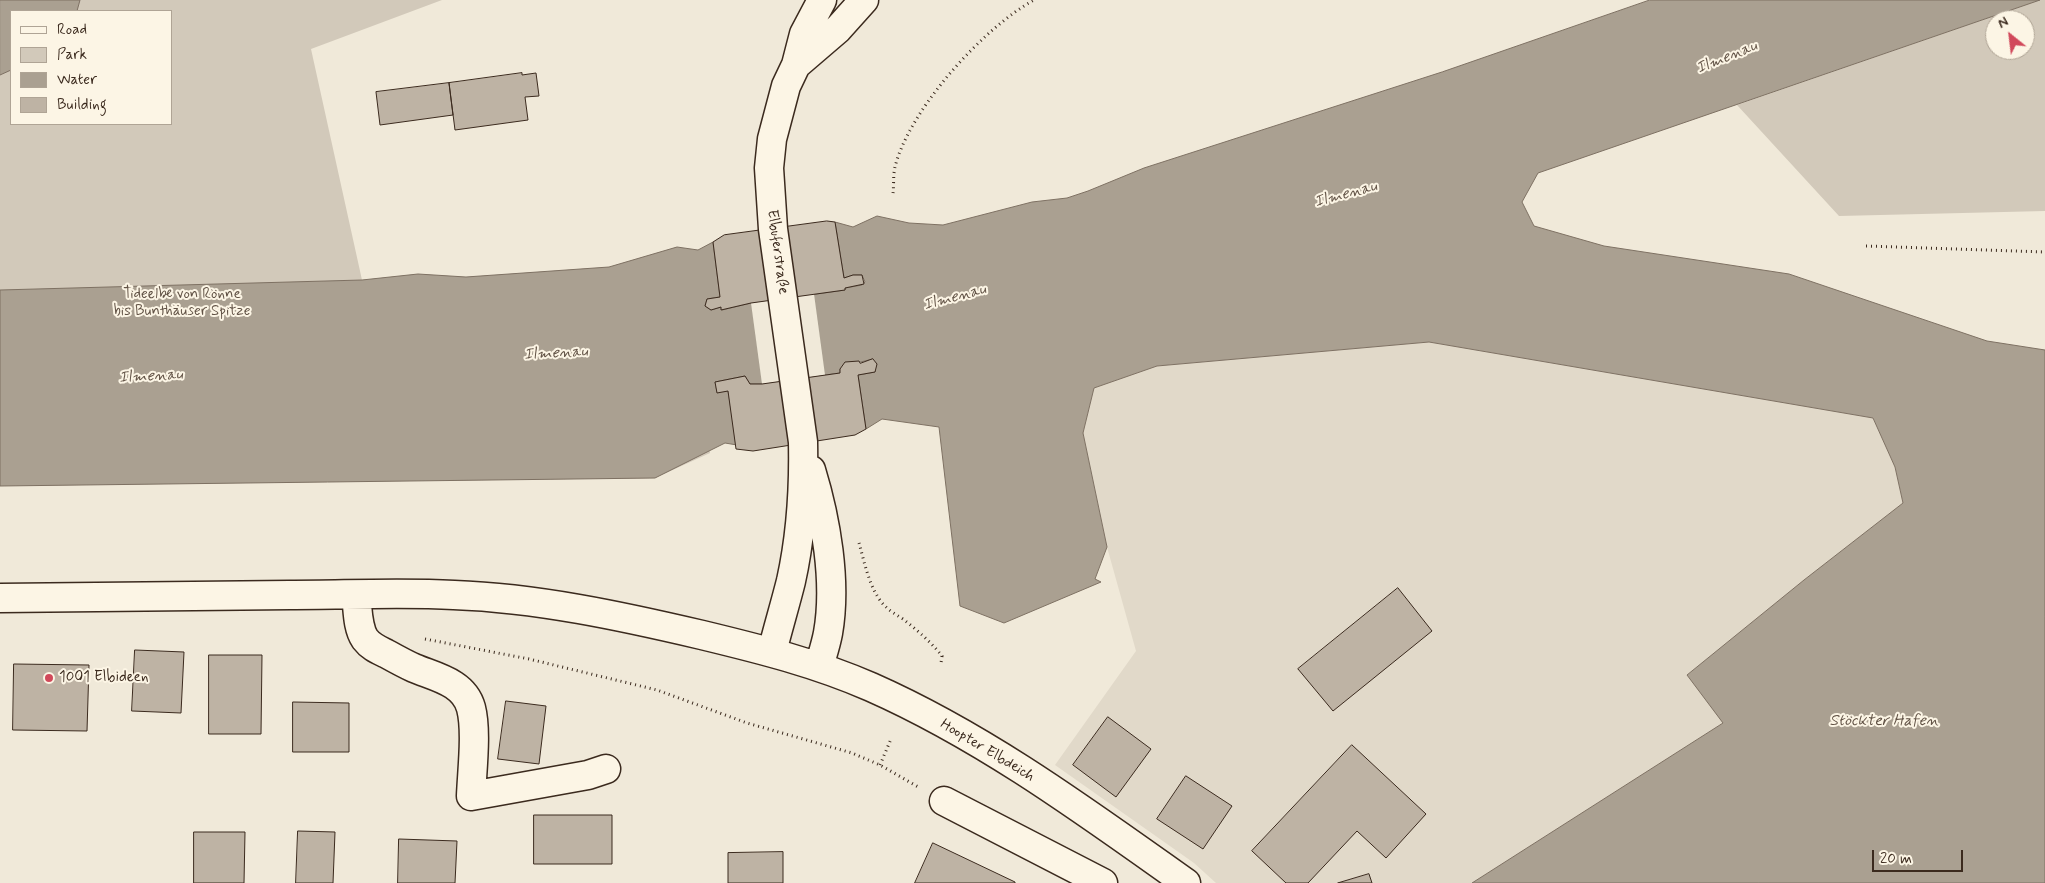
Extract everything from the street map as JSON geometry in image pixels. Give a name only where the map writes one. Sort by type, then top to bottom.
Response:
[{"type":"street","name":"Elbuferstraße","points":[[772,652],[791,580],[801,515],[804,478],[803,442],[773,229],[769,168],[772,139],[786,86],[796,65],[804,34],[822,0]]},
{"type":"street","name":"Elbuferstraße","points":[[796,65],[838,29],[864,0]]},
{"type":"street","name":"Elbuferstraße","points":[[803,442],[820,501],[830,577],[831,605],[828,633],[819,667]]},
{"type":"street","points":[[356,595],[361,629],[373,647],[415,668],[441,677],[455,686],[468,701],[471,707],[473,726],[471,796],[588,775],[606,769]]},
{"type":"street","name":"Hoopter Elbdeich","points":[[0,598],[456,595],[532,602],[627,618],[772,652],[819,667],[878,691],[959,732],[1062,797],[1186,883]]},
{"type":"street","points":[[944,801],[1103,883]]},
{"type":"path","points":[[894,193],[895,167],[910,130],[935,92],[963,58],[996,27],[1034,0]]},
{"type":"path","points":[[1866,246],[2045,252]]},
{"type":"path","points":[[857,538],[876,592],[886,607],[921,633],[937,649],[942,656],[941,663]]},
{"type":"path","points":[[420,638],[529,659],[657,690],[747,723],[852,753],[944,801]]},
{"type":"path","points":[[880,766],[891,739]]},
{"type":"shaded area","points":[[1429,342],[1873,418],[1895,467],[1903,503],[1687,675],[1724,722],[1472,883],[1216,883],[1194,863],[1055,765],[1136,651],[1107,547],[1083,433],[1094,388],[1157,366]]},
{"type":"green space","name":"Tideelbe von Rönne bis Bunthäuser Spitze","points":[[0,0],[442,0],[311,49],[362,280],[418,274],[466,277],[609,267],[677,247],[710,453],[655,478],[0,486]]},
{"type":"green space","points":[[2045,0],[2045,211],[1839,216],[1737,105],[1985,19],[1985,60],[2035,60],[2035,10],[2011,10]]},
{"type":"water","points":[[0,0],[80,0],[77,10],[10,10],[10,70],[0,75]]},
{"type":"water","points":[[1650,0],[2040,0],[2011,10],[1985,10],[1985,19],[1538,173],[1522,202],[1534,226],[1604,246],[1789,274],[1987,341],[2045,350],[2045,883],[1472,883],[1723,723],[1687,675],[1903,503],[1895,467],[1873,418],[1429,342],[1157,366],[1094,388],[1083,433],[1107,547],[1095,579],[1101,582],[1004,623],[960,606],[939,427],[882,419],[866,429],[858,375],[875,372],[873,359],[844,366],[840,369],[840,373],[762,384],[750,384],[745,376],[715,382],[717,392],[728,391],[737,445],[725,443],[655,478],[0,486],[0,290],[362,280],[418,274],[466,277],[609,267],[677,247],[698,250],[713,242],[720,297],[707,299],[705,306],[711,310],[721,307],[722,310],[751,303],[845,290],[845,288],[862,285],[865,282],[862,275],[844,278],[835,222],[853,227],[877,216],[909,223],[943,225],[1032,202],[1067,198],[1144,168],[1442,72]]},
{"type":"pier","points":[[814,294],[825,375],[762,384],[751,303]]},
{"type":"building","points":[[522,73],[522,75],[536,73],[539,96],[525,97],[528,120],[455,130],[449,83]]},
{"type":"building","points":[[449,83],[453,115],[380,125],[376,92]]},
{"type":"building","points":[[827,221],[835,222],[844,278],[862,275],[864,284],[845,288],[845,290],[751,303],[721,310],[721,307],[711,310],[705,306],[707,299],[720,297],[713,242],[724,235]]},
{"type":"building","points":[[873,359],[877,364],[875,372],[858,375],[866,429],[855,435],[753,451],[736,449],[728,391],[717,393],[715,382],[745,376],[750,384],[762,384],[840,373],[840,369],[845,362],[859,361],[860,363]]},
{"type":"building","points":[[1398,588],[1432,631],[1333,711],[1298,669]]},
{"type":"building","points":[[135,650],[184,652],[181,713],[132,711]]},
{"type":"building","points":[[209,655],[262,655],[261,734],[209,734]]},
{"type":"building","points":[[14,664],[89,665],[87,731],[13,730]]},
{"type":"building","points":[[506,701],[546,706],[539,764],[498,759]]},
{"type":"building","points":[[293,702],[349,703],[349,752],[293,752]]},
{"type":"building","points":[[1108,717],[1151,749],[1116,797],[1073,765]]},
{"type":"building","points":[[1352,745],[1426,814],[1386,858],[1357,831],[1308,883],[1286,883],[1252,851]]},
{"type":"building","points":[[1186,776],[1232,806],[1203,849],[1157,819]]},
{"type":"building","points":[[534,815],[612,815],[612,864],[534,864]]},
{"type":"building","points":[[298,831],[335,832],[333,883],[296,883]]},
{"type":"building","points":[[194,832],[245,832],[244,883],[194,883]]},
{"type":"building","points":[[399,839],[457,841],[455,883],[398,883]]},
{"type":"building","points":[[933,843],[1015,882],[1015,883],[915,883]]},
{"type":"building","points":[[783,852],[783,883],[728,883],[728,853]]},
{"type":"building","points":[[1369,874],[1372,883],[1338,883]]},
{"type":"place","name":"1001 Elbideen","points":[[49,678]]},
{"type":"water label","name":"Ilmenau","points":[[1727,58]]},
{"type":"water label","name":"Ilmenau","points":[[1346,195]]},
{"type":"water label","name":"Ilmenau","points":[[955,298]]},
{"type":"water label","name":"Ilmenau","points":[[556,354]]},
{"type":"water label","name":"Ilmenau","points":[[151,377]]},
{"type":"water label","name":"Stöckter Hafen","points":[[1884,722]]}]
